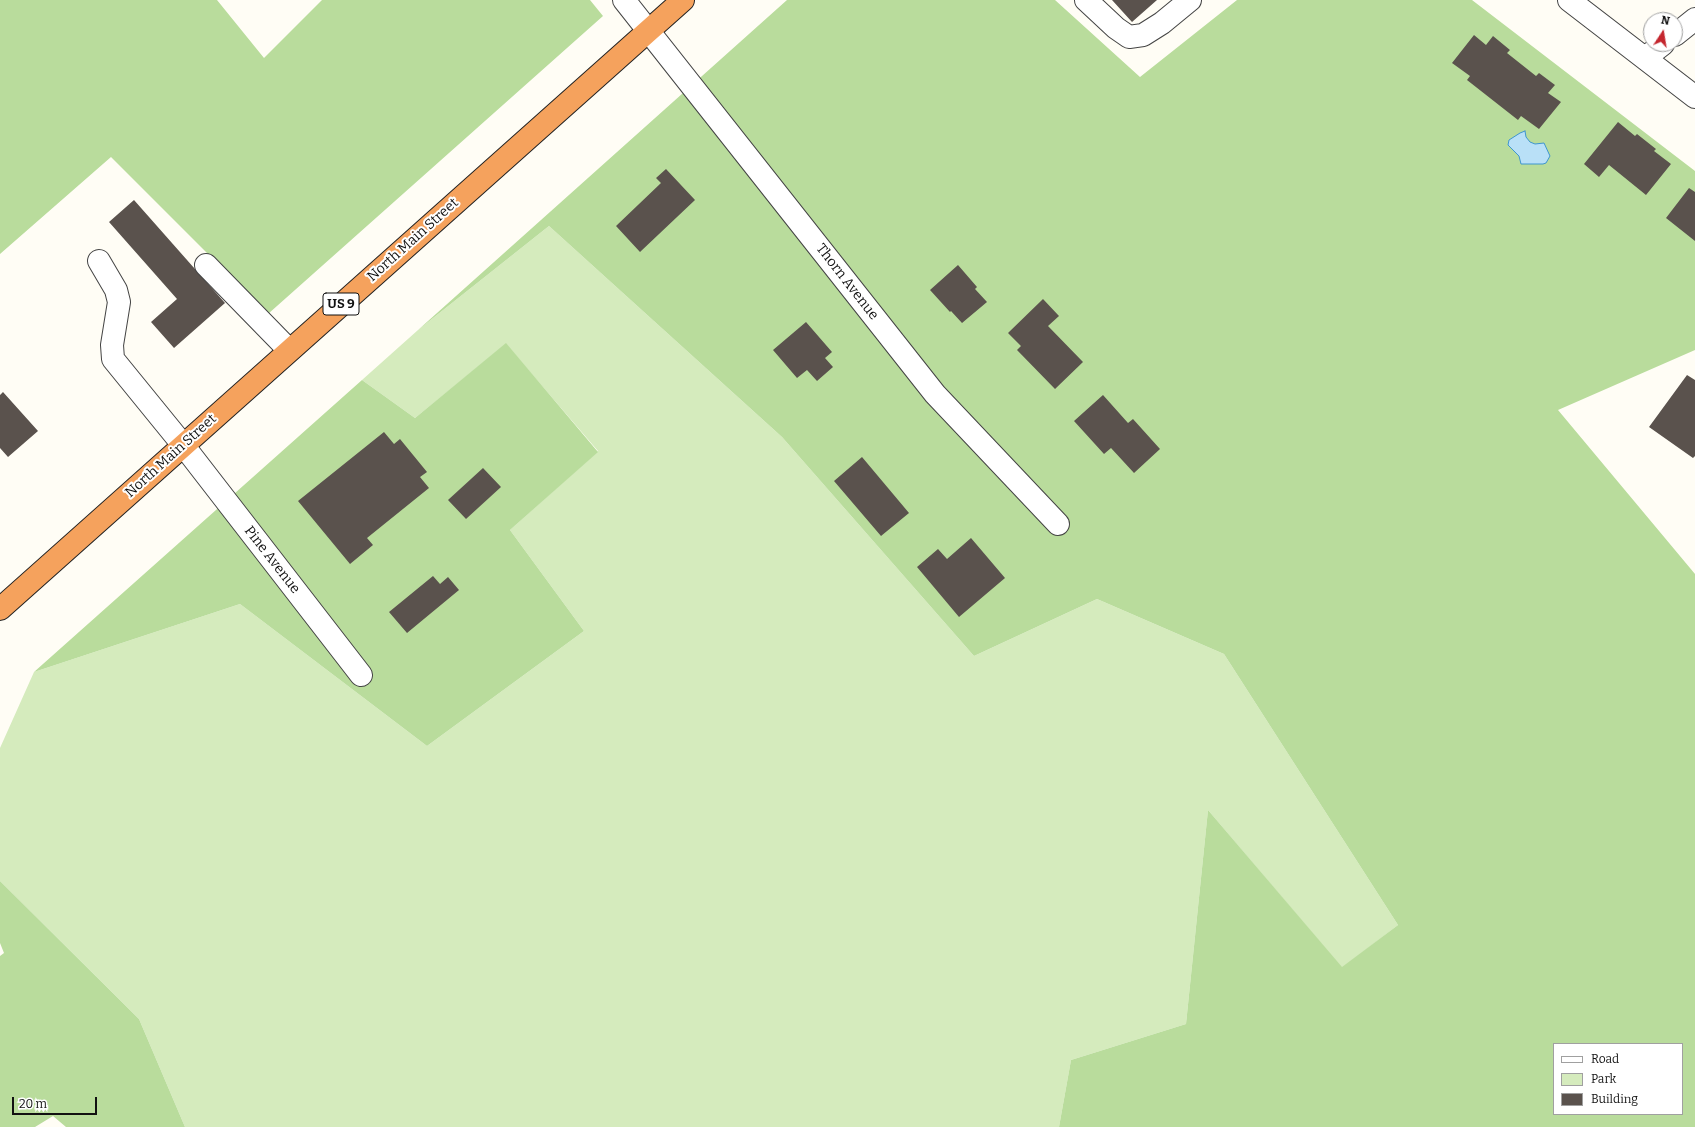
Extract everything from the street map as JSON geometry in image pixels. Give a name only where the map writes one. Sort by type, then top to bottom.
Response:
[{"type":"highway","name":"North Main Street","points":[[0,609],[683,0]]},
{"type":"street","name":"Thorn Avenue","points":[[624,0],[935,394],[1058,524]]},
{"type":"street","points":[[1086,0],[1116,28],[1129,37],[1143,35],[1162,23],[1190,0]]},
{"type":"street","points":[[1569,0],[1695,97]]},
{"type":"street","points":[[1683,28],[1695,19]]},
{"type":"street","points":[[1645,58],[1653,52]]},
{"type":"street","name":"Pine Avenue","points":[[99,261],[116,290],[119,302],[112,345],[113,359],[183,445],[361,675]]},
{"type":"street","points":[[206,265],[289,350]]},
{"type":"green space","points":[[0,0],[217,0],[264,58],[322,0],[590,0],[603,16],[268,314],[111,157],[0,254]]},
{"type":"green space","points":[[787,0],[1055,0],[1140,77],[1237,0],[1472,0],[1695,171],[1695,350],[1558,410],[1695,574],[1695,1127],[1059,1127],[1071,1060],[1186,1024],[1208,810],[1342,967],[1398,925],[1224,654],[1097,599],[974,656],[782,437],[549,226],[418,330]]},
{"type":"green space","points":[[549,226],[782,437],[974,656],[1097,599],[1224,654],[1398,925],[1342,968],[1208,810],[1186,1024],[1071,1060],[1059,1127],[185,1127],[139,1019],[0,881],[0,748],[34,672],[240,604],[427,746],[584,631],[510,530],[598,451],[506,344],[415,418],[362,380],[418,330]]},
{"type":"green space","points":[[506,343],[598,452],[510,530],[584,631],[427,746],[240,604],[34,672],[362,380],[415,418]]},
{"type":"green space","points":[[0,881],[139,1019],[185,1127],[66,1127],[53,1116],[35,1127],[0,1127],[0,956],[4,953],[0,943]]},
{"type":"water","points":[[1525,131],[1526,137],[1530,142],[1535,144],[1544,143],[1550,156],[1546,163],[1521,164],[1519,156],[1508,145],[1509,140]]},
{"type":"building","points":[[1112,0],[1157,0],[1132,22]]},
{"type":"building","points":[[1474,35],[1486,45],[1493,36],[1510,50],[1507,53],[1536,76],[1539,73],[1555,85],[1548,93],[1561,102],[1539,129],[1521,116],[1518,120],[1467,80],[1470,76],[1452,63]]},
{"type":"building","points":[[1618,122],[1635,136],[1637,134],[1656,149],[1654,151],[1671,164],[1646,195],[1609,165],[1599,177],[1584,164]]},
{"type":"building","points":[[666,169],[695,200],[640,252],[616,226],[661,183],[656,178]]},
{"type":"building","points":[[1689,188],[1695,192],[1695,241],[1666,218]]},
{"type":"building","points":[[134,200],[225,303],[174,348],[151,322],[177,299],[109,222]]},
{"type":"building","points":[[958,265],[977,287],[975,289],[987,302],[962,323],[930,290]]},
{"type":"building","points":[[1043,299],[1059,316],[1048,326],[1083,362],[1055,389],[1017,350],[1021,346],[1008,333]]},
{"type":"building","points":[[806,322],[832,352],[825,358],[833,367],[817,381],[807,370],[797,378],[773,350]]},
{"type":"building","points":[[1687,375],[1695,380],[1695,456],[1693,458],[1649,427]]},
{"type":"building","points":[[3,392],[38,431],[8,457],[0,448],[0,395]]},
{"type":"building","points":[[1103,395],[1128,423],[1133,419],[1160,449],[1134,473],[1111,448],[1104,454],[1074,421]]},
{"type":"building","points":[[384,432],[394,444],[400,439],[427,472],[420,477],[429,488],[367,538],[373,545],[350,564],[298,501]]},
{"type":"building","points":[[862,457],[909,513],[881,536],[834,481]]},
{"type":"building","points":[[483,468],[501,487],[466,519],[448,500]]},
{"type":"building","points":[[971,538],[1005,578],[959,617],[917,567],[938,549],[947,559]]},
{"type":"building","points":[[433,576],[440,584],[448,577],[459,590],[407,633],[389,612]]}]
